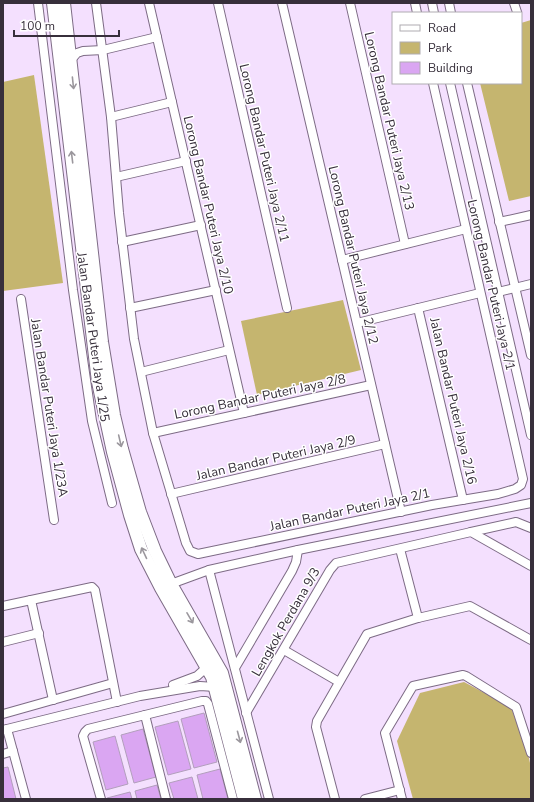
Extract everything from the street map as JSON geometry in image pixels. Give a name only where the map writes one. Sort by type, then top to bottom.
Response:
[{"type":"street","name":"Jalan Bandar Puteri Jaya 1/25","points":[[38,3],[73,290],[92,421],[112,503]]},
{"type":"street","points":[[53,3],[81,195]]},
{"type":"street","points":[[64,3],[98,382],[109,436],[135,533],[141,549],[222,673],[256,799]]},
{"type":"street","points":[[96,3],[111,117],[122,242],[130,308],[153,433],[171,494]]},
{"type":"street","name":"Lorong Bandar Puteri Jaya 2/10","points":[[149,3],[244,413]]},
{"type":"street","name":"Lorong Bandar Puteri Jaya 2/11","points":[[218,3],[287,308]]},
{"type":"street","name":"Lorong Bandar Puteri Jaya 2/12","points":[[282,3],[401,512]]},
{"type":"street","name":"Lorong Bandar Puteri Jaya 2/13","points":[[350,3],[405,244]]},
{"type":"street","points":[[514,3],[517,12]]},
{"type":"street","points":[[70,61],[77,53],[83,51],[103,50],[157,37]]},
{"type":"street","name":"Lorong Bandar Puteri Jaya 2/1","points":[[433,84],[523,479],[521,485],[515,489]]},
{"type":"street","points":[[450,84],[531,435]]},
{"type":"street","points":[[467,84],[531,355]]},
{"type":"street","points":[[111,117],[172,102]]},
{"type":"street","points":[[116,177],[186,161]]},
{"type":"street","points":[[62,197],[81,195]]},
{"type":"street","points":[[499,222],[531,215]]},
{"type":"street","points":[[122,242],[200,225]]},
{"type":"street","points":[[342,260],[466,229]]},
{"type":"street","points":[[498,292],[531,284]]},
{"type":"street","points":[[130,308],[216,290]]},
{"type":"street","points":[[357,323],[480,293]]},
{"type":"street","name":"Jalan Bandar Puteri Jaya 1/23A","points":[[21,299],[54,520]]},
{"type":"street","name":"Jalan Bandar Puteri Jaya 2/16","points":[[418,308],[463,500]]},
{"type":"street","points":[[141,372],[229,350]]},
{"type":"street","name":"Lorong Bandar Puteri Jaya 2/8","points":[[153,433],[372,385]]},
{"type":"street","name":"Jalan Bandar Puteri Jaya 2/9","points":[[171,494],[385,444]]},
{"type":"street","name":"Jalan Bandar Puteri Jaya 2/1","points":[[171,494],[186,543],[190,551],[198,554],[401,512],[498,494],[515,489]]},
{"type":"street","points":[[166,586],[209,570],[298,550],[531,503]]},
{"type":"street","name":"Lengkok Perdana 9/3","points":[[246,713],[330,570],[336,563],[516,522],[531,528]]},
{"type":"street","points":[[471,532],[531,566]]},
{"type":"street","points":[[400,549],[418,618]]},
{"type":"street","points":[[235,668],[292,571],[296,562],[298,550]]},
{"type":"street","points":[[209,570],[269,799]]},
{"type":"street","points":[[166,586],[212,677],[244,799]]},
{"type":"street","points":[[3,606],[92,587],[95,590],[117,702]]},
{"type":"street","points":[[31,600],[53,700]]},
{"type":"street","points":[[335,799],[316,727],[317,721],[320,713],[367,634],[418,618],[470,606],[531,640]]},
{"type":"street","points":[[3,642],[39,633]]},
{"type":"street","points":[[284,650],[339,682]]},
{"type":"street","points":[[26,799],[13,751],[5,729],[140,696],[181,683],[197,676],[206,667]]},
{"type":"street","points":[[402,799],[384,733],[413,686],[463,675],[516,707],[519,711],[531,753]]},
{"type":"street","points":[[3,714],[113,683]]},
{"type":"street","points":[[140,696],[200,686],[215,687]]},
{"type":"street","points":[[101,799],[83,736],[88,729],[202,701],[206,701],[208,704],[233,799]]},
{"type":"street","points":[[145,715],[166,799]]},
{"type":"street","points":[[3,754],[13,751]]},
{"type":"street","points":[[365,799],[400,790]]},
{"type":"green space","points":[[531,20],[531,196],[509,201],[480,84],[522,84],[522,23]]},
{"type":"green space","points":[[34,75],[63,283],[3,291],[3,82]]},
{"type":"green space","points":[[343,300],[361,370],[257,395],[241,321]]},
{"type":"green space","points":[[464,682],[511,707],[529,758],[531,768],[531,799],[413,799],[397,741],[420,693]]},
{"type":"building","points":[[204,713],[217,762],[194,768],[181,719]]},
{"type":"building","points":[[178,721],[191,769],[168,775],[155,727]]},
{"type":"building","points":[[143,729],[156,777],[134,783],[121,735]]},
{"type":"building","points":[[115,736],[128,784],[106,790],[93,742]]},
{"type":"building","points":[[8,767],[16,799],[3,799],[3,768]]},
{"type":"building","points":[[220,769],[228,799],[203,799],[197,775]]},
{"type":"building","points":[[192,777],[198,799],[174,799],[169,783]]},
{"type":"building","points":[[157,785],[161,799],[137,799],[135,791]]},
{"type":"building","points":[[130,792],[132,799],[107,798]]}]
